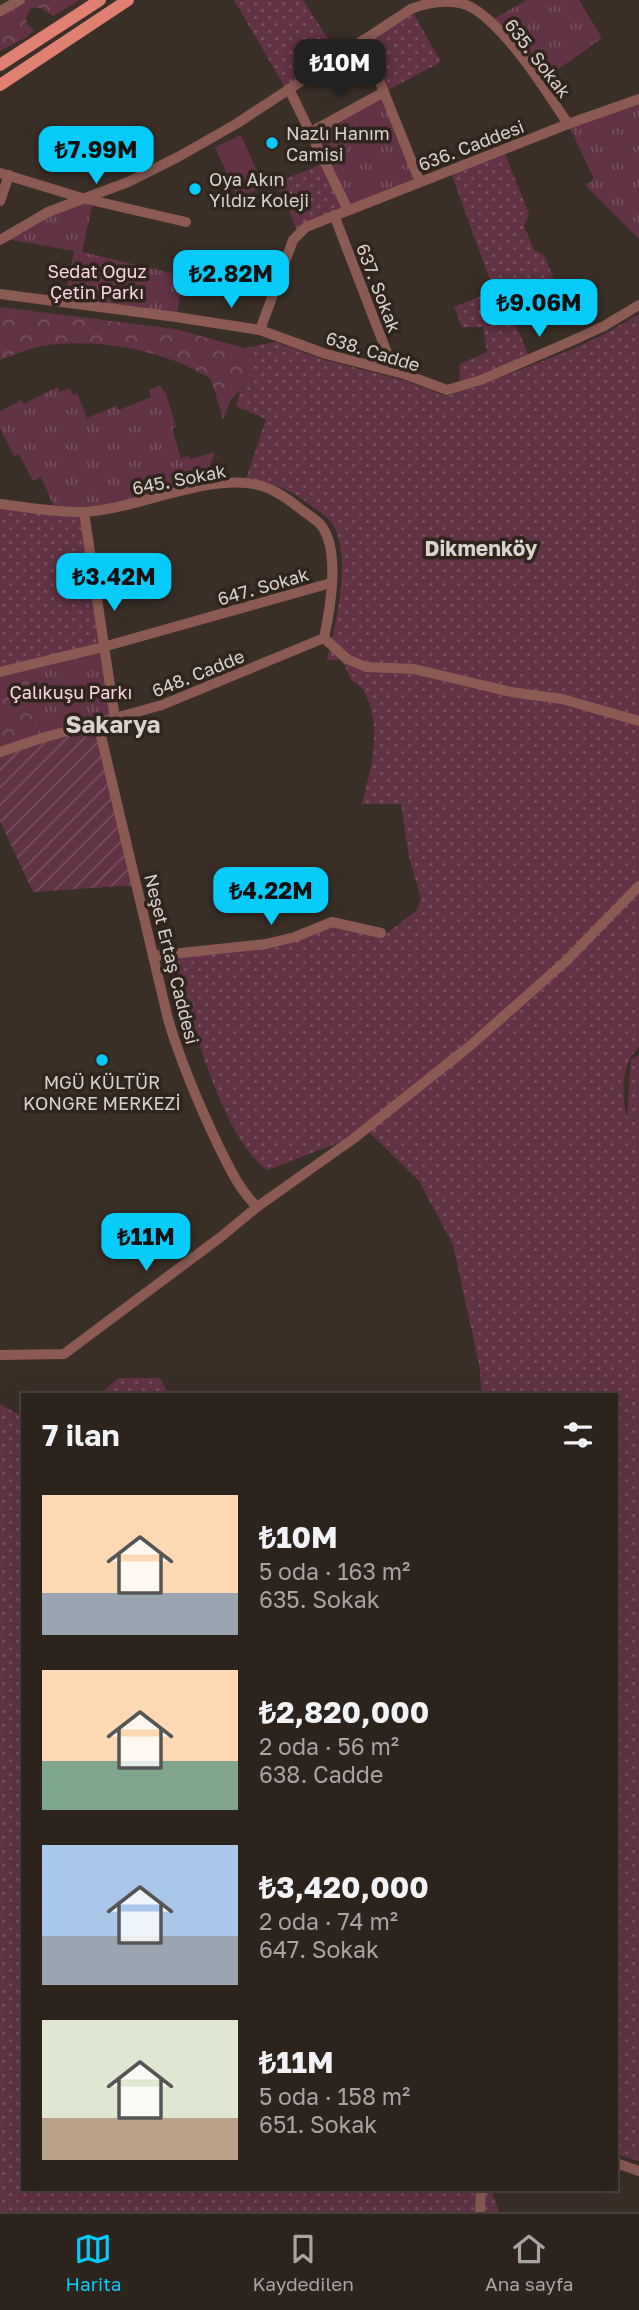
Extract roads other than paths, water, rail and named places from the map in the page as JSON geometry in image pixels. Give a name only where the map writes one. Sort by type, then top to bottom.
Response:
[{"type":"main road","points":[[0,85],[128,0]]},
{"type":"main road","points":[[0,65],[97,1]]},
{"type":"street","points":[[0,11],[20,0]]},
{"type":"street","name":"635. Sokak","points":[[0,240],[48,212],[128,182],[178,157],[236,124],[411,9],[438,2],[459,1],[480,12],[540,82],[568,124]]},
{"type":"street","points":[[363,40],[420,182]]},
{"type":"street","points":[[289,89],[348,210]]},
{"type":"street","points":[[311,132],[384,92]]},
{"type":"street","name":"636. Caddesi","points":[[260,330],[295,237],[306,227],[568,124],[639,99]]},
{"type":"street","points":[[0,201],[4,174],[82,198],[186,222]]},
{"type":"street","name":"637. Sokak","points":[[334,215],[394,371]]},
{"type":"street","name":"638. Cadde","points":[[0,294],[260,330],[327,354],[394,371],[447,390],[481,380],[568,343],[639,305]]},
{"type":"street","name":"645. Sokak","points":[[0,504],[84,512],[224,484],[261,485],[279,493],[321,525],[331,551],[331,583],[324,638]]},
{"type":"street","points":[[84,512],[116,719]]},
{"type":"street","name":"647. Sokak","points":[[0,672],[103,647],[331,583]]},
{"type":"street","points":[[324,638],[347,659],[366,667],[414,669],[511,692],[562,699],[639,721]]},
{"type":"street","name":"648. Cadde","points":[[0,752],[162,705],[324,638]]},
{"type":"street","name":"Neşet Ertaş Caddesi","points":[[98,723],[168,1019],[192,1091],[243,1193],[257,1207]]},
{"type":"street","points":[[0,1355],[64,1354],[257,1207],[353,1139],[471,1045],[566,961],[639,886]]},
{"type":"street","points":[[153,956],[266,944],[295,937],[332,922],[381,933]]},
{"type":"street","points":[[618,2164],[639,2171]]},
{"type":"street","points":[[480,2212],[481,2191]]},
{"type":"place","name":"Nazlı Hanım Camisi","points":[[272,143]]},
{"type":"place","name":"Oya Akın Yıldız Koleji","points":[[195,189]]},
{"type":"place","name":"MGÜ KÜLTÜR KONGRE MERKEZİ","points":[[102,1060]]},
{"type":"district","name":"Dikmenköy","points":[[481,548]]},
{"type":"district","name":"Sakarya","points":[[113,723]]},
{"type":"park label","name":"Sedat Oğuz Çetin Parkı","points":[[97,281]]},
{"type":"park label","name":"Çalıkuşu Parkı","points":[[71,692]]}]
